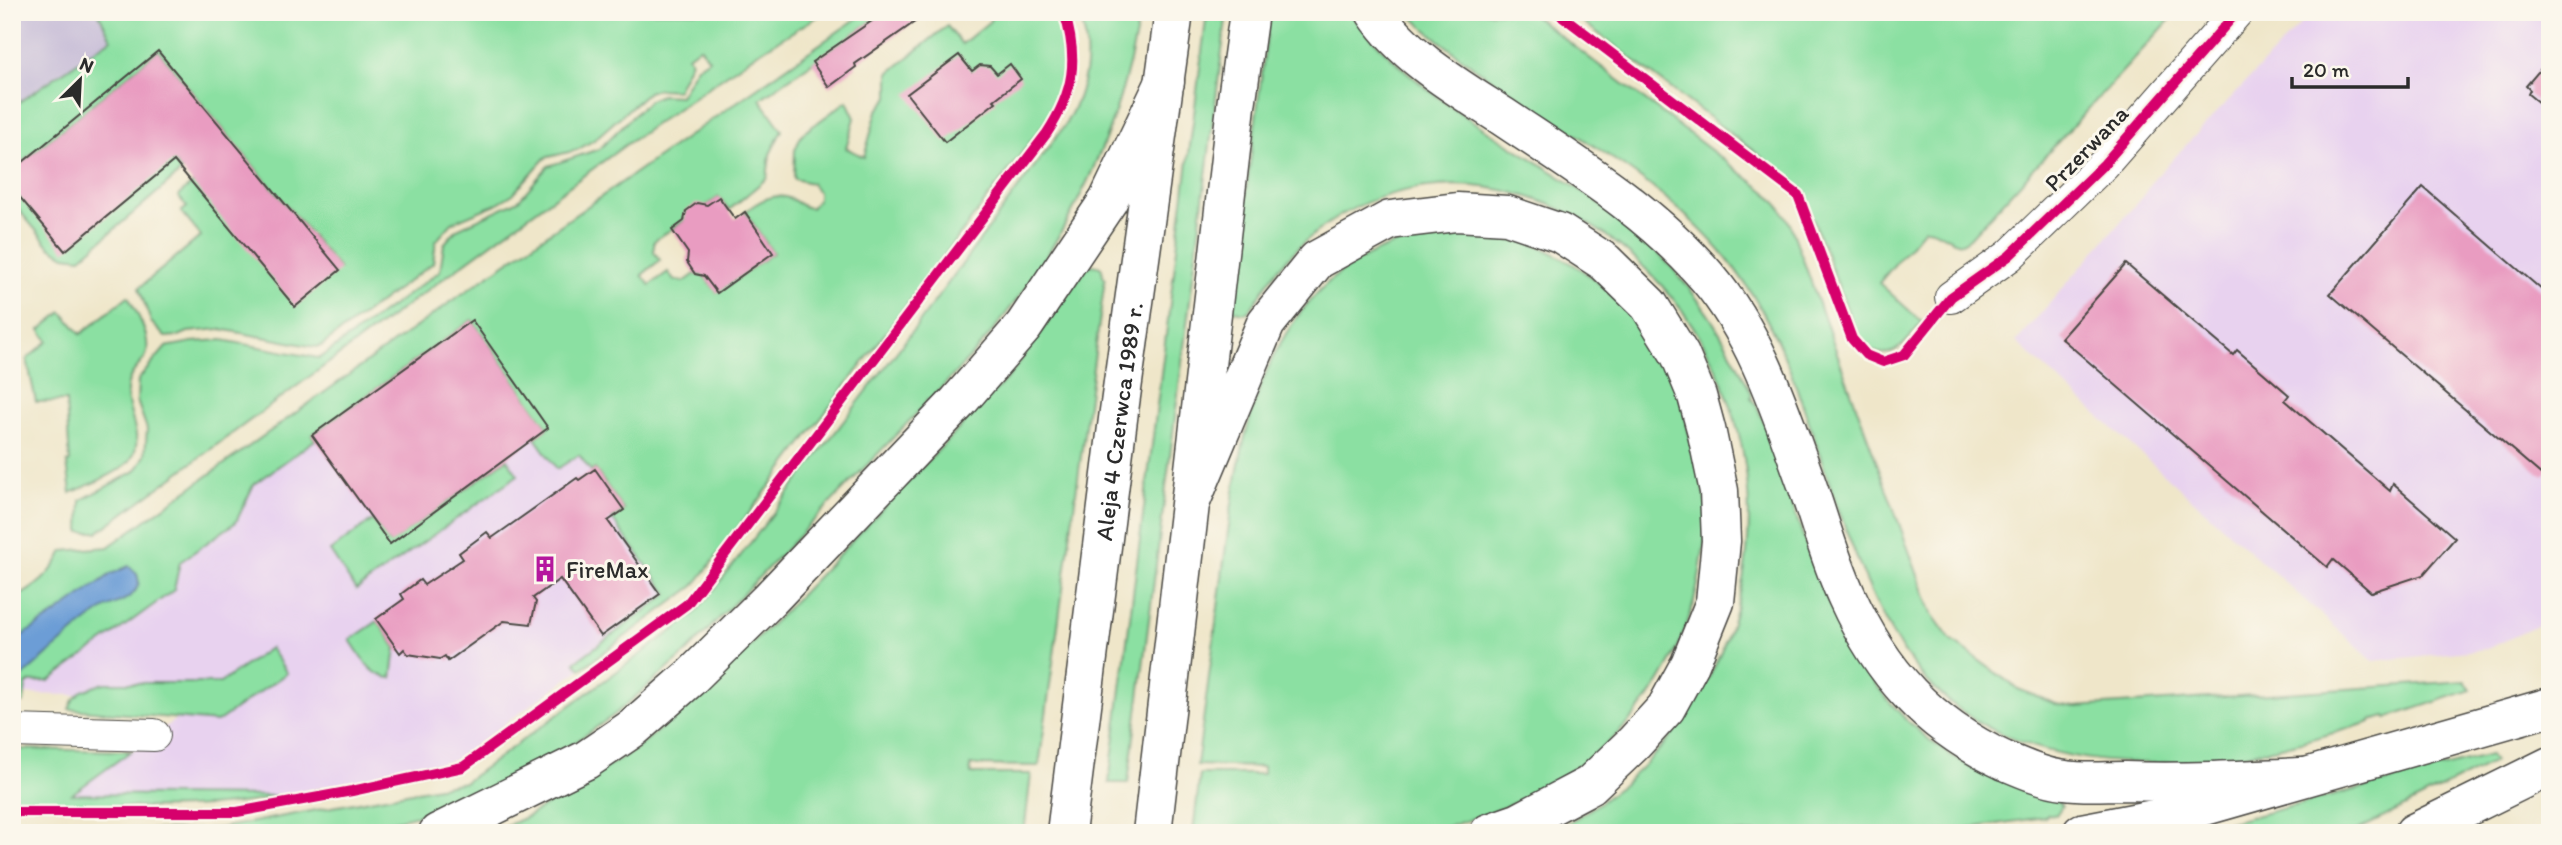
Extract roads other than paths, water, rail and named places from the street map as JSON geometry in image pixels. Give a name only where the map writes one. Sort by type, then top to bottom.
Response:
[{"type":"main road","name":"Aleja 4 Czerwca 1989 r.","points":[[1066,833],[1119,411],[1174,12]]},
{"type":"main road","points":[[1152,833],[1249,12]]},
{"type":"main road","points":[[1375,12],[1412,53],[1446,79],[1615,191],[1665,232],[1710,280],[1737,318],[1758,356],[1781,411],[1846,596],[1873,647],[1900,685],[1936,719],[1972,746],[2023,769],[2065,780],[2193,783],[2303,777]]},
{"type":"main road","points":[[438,833],[586,760],[634,728],[691,677],[769,600],[958,402],[1024,326],[1108,201],[1165,82]]},
{"type":"main road","points":[[1192,499],[1266,323],[1317,260],[1390,220],[1457,212],[1507,215],[1560,233],[1605,262],[1649,305],[1680,355],[1697,396],[1706,429],[1719,491],[1721,541],[1715,602],[1690,664],[1666,708],[1634,743],[1590,785],[1518,823],[1489,833]]},
{"type":"main road","points":[[2082,833],[2170,816],[2550,706]]},
{"type":"main road","points":[[2414,833],[2550,766]]},
{"type":"street","name":"Przerwana","points":[[1951,297],[2009,256],[2104,164],[2238,12]]},
{"type":"street","points":[[12,731],[154,735]]},
{"type":"water","points":[[129,566],[137,574],[139,582],[129,597],[91,618],[23,676],[12,677],[12,642],[111,574]]},
{"type":"place","name":"FireMax","points":[[545,569]]}]
